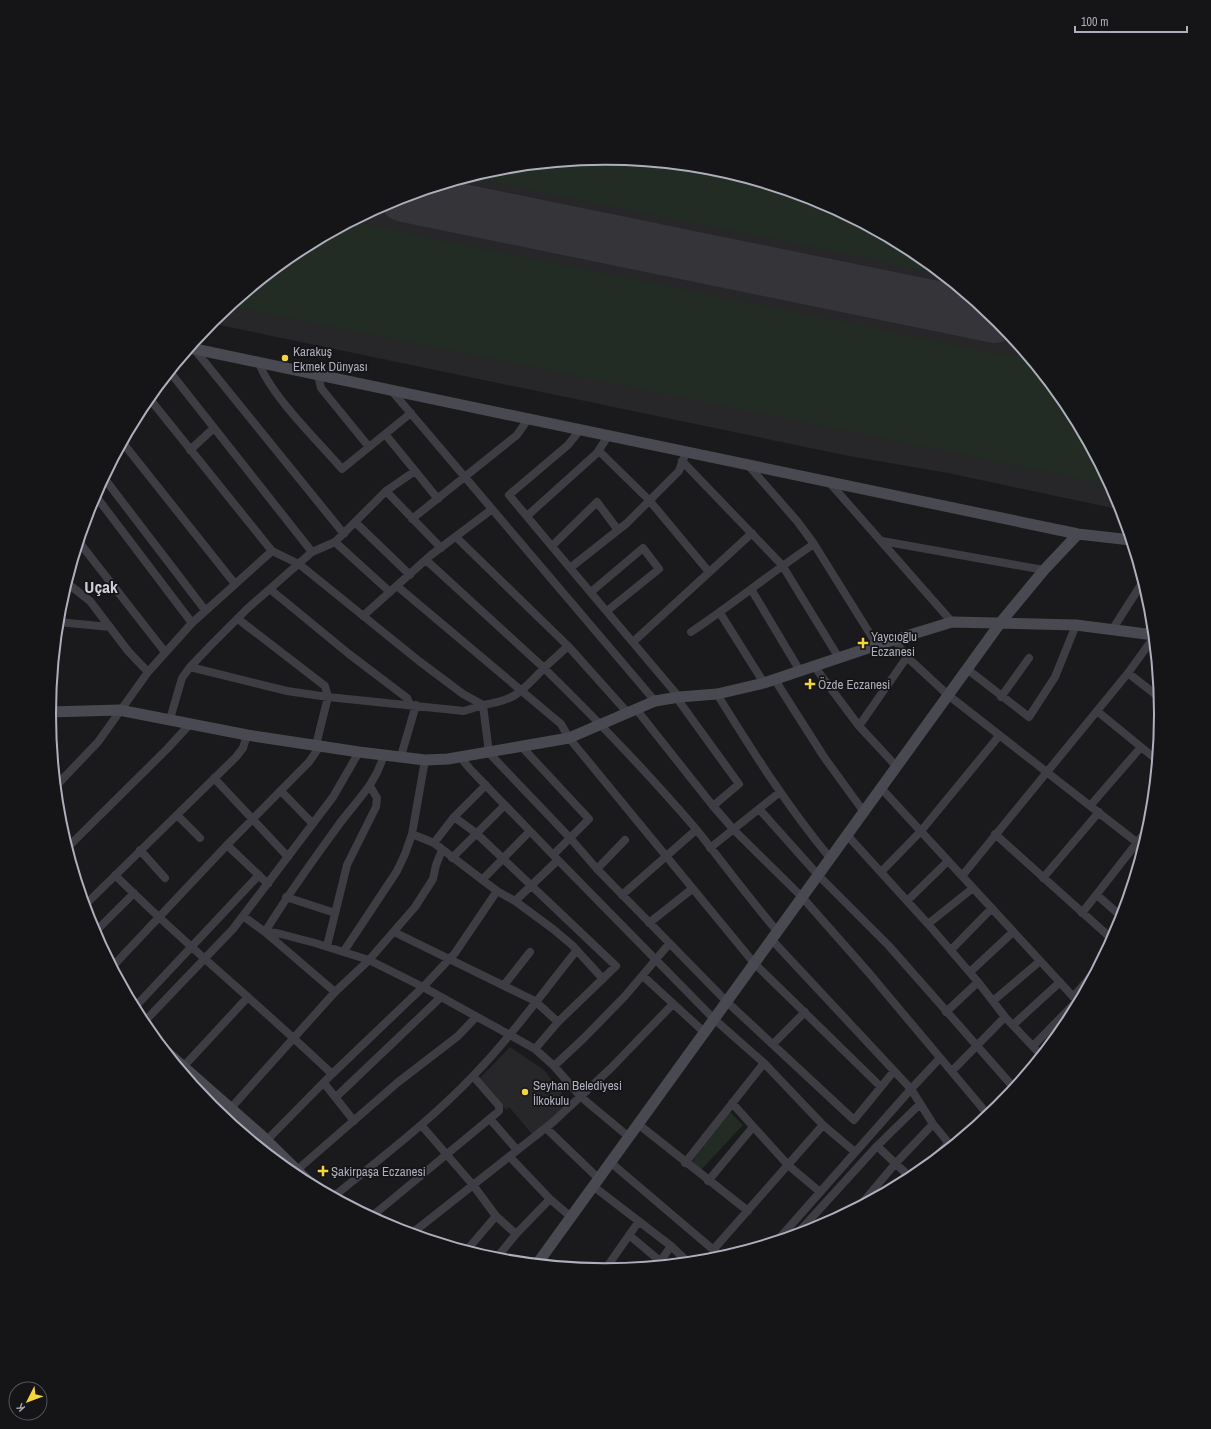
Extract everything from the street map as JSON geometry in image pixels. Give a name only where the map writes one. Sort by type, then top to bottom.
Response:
[{"type":"main road","points":[[195,349],[608,436],[684,457],[748,465],[1078,534],[1126,539]]},
{"type":"main road","points":[[540,1260],[726,1001],[897,767],[966,669],[1001,622],[1044,570],[1078,534]]},
{"type":"main road","points":[[56,713],[119,710],[247,735],[359,752],[425,760],[461,758],[569,738],[655,701],[678,697],[717,694],[764,683],[877,644],[952,622],[1001,622],[1076,626],[1149,635]]},
{"type":"main road","points":[[184,1066],[267,1140],[271,1150]]},
{"type":"street","points":[[194,350],[344,534]]},
{"type":"street","points":[[259,363],[263,375],[284,402],[342,469],[411,413]]},
{"type":"street","points":[[318,375],[321,388],[369,447]]},
{"type":"street","points":[[173,376],[312,552]]},
{"type":"street","points":[[391,390],[491,510],[655,701]]},
{"type":"street","points":[[153,403],[272,551],[299,564],[463,694],[483,705]]},
{"type":"street","points":[[412,520],[517,435],[528,419]]},
{"type":"street","points":[[190,450],[214,428]]},
{"type":"street","points":[[580,430],[568,445],[509,495],[678,697],[739,784],[713,806]]},
{"type":"street","points":[[385,434],[438,499]]},
{"type":"street","points":[[527,516],[599,451],[608,436]]},
{"type":"street","points":[[126,447],[235,584]]},
{"type":"street","points":[[599,451],[649,500],[709,572]]},
{"type":"street","points":[[570,568],[618,530],[679,471],[684,457],[782,565],[839,658]]},
{"type":"street","points":[[748,465],[797,521],[814,544],[877,644]]},
{"type":"street","points":[[170,719],[182,678],[190,667],[238,619],[312,552],[335,542],[386,492],[415,471]]},
{"type":"street","points":[[830,482],[952,622]]},
{"type":"street","points":[[108,483],[205,610]]},
{"type":"street","points":[[386,492],[441,548]]},
{"type":"street","points":[[99,501],[192,623]]},
{"type":"street","points":[[552,546],[597,502],[618,530]]},
{"type":"street","points":[[363,616],[426,560],[491,510]]},
{"type":"street","points":[[356,523],[410,575]]},
{"type":"street","points":[[633,642],[752,533]]},
{"type":"street","points":[[456,537],[632,710],[734,830],[802,897],[869,973],[985,1111]]},
{"type":"street","points":[[882,541],[1044,570]]},
{"type":"street","points":[[335,542],[390,592]]},
{"type":"street","points":[[691,632],[720,613],[782,565],[814,544]]},
{"type":"street","points":[[83,546],[165,652]]},
{"type":"street","points":[[591,592],[642,548],[651,559],[659,569],[607,612]]},
{"type":"street","points":[[60,781],[98,742],[112,724],[119,710],[165,652],[205,610],[272,551]]},
{"type":"street","points":[[426,560],[544,668],[601,724],[696,830],[774,935],[911,1089],[933,1124],[949,1143]]},
{"type":"street","points":[[397,586],[561,724],[569,738],[754,963],[881,1087]]},
{"type":"street","points":[[72,587],[90,601],[128,651],[148,672]]},
{"type":"street","points":[[1112,630],[1139,587]]},
{"type":"street","points":[[751,589],[800,671]]},
{"type":"street","points":[[270,590],[349,654],[407,698],[413,705]]},
{"type":"street","points":[[720,613],[764,683]]},
{"type":"street","points":[[116,963],[251,820],[281,792],[309,762],[318,745],[328,697],[325,686],[238,619]]},
{"type":"street","points":[[64,623],[110,627]]},
{"type":"street","points":[[966,669],[1029,717],[1055,677],[1076,626]]},
{"type":"street","points":[[894,639],[907,658],[948,695],[1139,844]]},
{"type":"street","points":[[962,876],[1046,771],[1128,673],[1149,639]]},
{"type":"street","points":[[190,667],[287,691],[328,697],[413,705],[434,709],[464,711],[483,705],[504,702],[522,691],[568,646]]},
{"type":"street","points":[[858,726],[907,658]]},
{"type":"street","points":[[1001,697],[1029,658]]},
{"type":"street","points":[[814,666],[858,726],[897,767]]},
{"type":"street","points":[[1128,673],[1154,694]]},
{"type":"street","points":[[775,680],[824,757],[864,812]]},
{"type":"street","points":[[717,694],[801,823],[830,858]]},
{"type":"street","points":[[401,756],[413,705]]},
{"type":"street","points":[[483,705],[489,753],[669,944],[726,1001],[854,1120],[894,1071]]},
{"type":"street","points":[[1097,710],[1153,756]]},
{"type":"street","points":[[72,843],[190,724]]},
{"type":"street","points":[[89,901],[240,753],[247,735]]},
{"type":"street","points":[[881,872],[921,831],[999,736]]},
{"type":"street","points":[[515,901],[531,886],[589,819],[521,746]]},
{"type":"street","points":[[1090,806],[1141,746]]},
{"type":"street","points":[[147,1017],[243,916],[333,797],[359,752]]},
{"type":"street","points":[[265,932],[286,897],[342,820],[370,786],[377,775],[384,754]]},
{"type":"street","points":[[461,758],[655,960],[714,1019],[764,1063],[823,1125],[855,1152]]},
{"type":"street","points":[[344,951],[397,871],[412,834],[425,760]]},
{"type":"street","points":[[214,778],[251,820],[288,857]]},
{"type":"street","points":[[434,843],[454,817],[486,785]]},
{"type":"street","points":[[327,946],[350,858],[376,807],[377,798],[370,786]]},
{"type":"street","points":[[881,788],[1075,999]]},
{"type":"street","points":[[281,792],[312,823]]},
{"type":"street","points":[[710,848],[780,792]]},
{"type":"street","points":[[452,858],[505,805]]},
{"type":"street","points":[[759,809],[818,875],[889,946],[934,996],[976,1047],[1011,1085]]},
{"type":"street","points":[[1043,878],[1099,812]]},
{"type":"street","points":[[177,815],[200,838]]},
{"type":"street","points":[[454,817],[476,833],[616,966],[558,1022],[535,1048]]},
{"type":"street","points":[[622,895],[696,830]]},
{"type":"street","points":[[482,880],[530,831]]},
{"type":"street","points":[[412,834],[434,843],[497,891],[515,901],[577,950],[603,978]]},
{"type":"street","points":[[995,834],[1108,936]]},
{"type":"street","points":[[847,835],[951,950],[1005,1017],[1039,1052]]},
{"type":"street","points":[[597,869],[625,840]]},
{"type":"street","points":[[227,845],[268,884]]},
{"type":"street","points":[[140,850],[165,878]]},
{"type":"street","points":[[231,1108],[335,992],[368,960],[415,907],[433,879],[436,865],[442,850]]},
{"type":"street","points":[[1082,913],[1138,850]]},
{"type":"street","points":[[907,901],[948,861]]},
{"type":"street","points":[[115,875],[159,918],[294,1038],[332,1074]]},
{"type":"street","points":[[139,1003],[259,875]]},
{"type":"street","points":[[928,924],[973,888]]},
{"type":"street","points":[[649,923],[692,889]]},
{"type":"street","points":[[267,1140],[332,1074],[423,987],[455,953],[497,891]]},
{"type":"street","points":[[99,928],[134,893]]},
{"type":"street","points":[[1097,896],[1117,913]]},
{"type":"street","points":[[286,897],[335,913]]},
{"type":"street","points":[[951,950],[992,908]]},
{"type":"street","points":[[243,916],[265,932],[335,992]]},
{"type":"street","points":[[265,932],[277,933],[327,946],[368,960],[423,987],[535,1048],[554,1066],[581,1097],[629,1137]]},
{"type":"street","points":[[394,932],[504,985],[535,1002],[558,1022]]},
{"type":"street","points":[[970,972],[1013,932]]},
{"type":"street","points":[[554,1066],[584,1038],[643,976],[669,944]]},
{"type":"street","points":[[337,1194],[422,1126],[473,1076],[510,1035],[577,950]]},
{"type":"street","points":[[504,985],[530,952]]},
{"type":"street","points":[[993,1001],[1040,961]]},
{"type":"street","points":[[643,976],[672,1005],[704,1032]]},
{"type":"street","points":[[946,1012],[978,982]]},
{"type":"street","points":[[1013,1025],[1060,982]]},
{"type":"street","points":[[184,1066],[248,998]]},
{"type":"street","points":[[336,1097],[441,998]]},
{"type":"street","points":[[416,1230],[546,1128],[581,1097],[672,1005]]},
{"type":"street","points":[[1033,1046],[1071,1005]]},
{"type":"street","points":[[773,1044],[805,1012]]},
{"type":"street","points":[[298,1169],[397,1082],[458,1036],[476,1016]]},
{"type":"street","points":[[952,1071],[1005,1017]]},
{"type":"street","points":[[782,1235],[940,1058]]},
{"type":"street","points":[[686,1163],[764,1063]]},
{"type":"street","points":[[376,1213],[499,1111],[499,1106],[473,1076]]},
{"type":"street","points":[[324,1083],[354,1121]]},
{"type":"street","points":[[732,1103],[788,1165],[820,1192]]},
{"type":"street","points":[[811,1224],[877,1146],[920,1104]]},
{"type":"street","points":[[490,1119],[517,1150]]},
{"type":"street","points":[[638,1124],[708,1181],[748,1211]]},
{"type":"street","points":[[867,1197],[895,1164],[933,1124]]},
{"type":"street","points":[[714,1250],[823,1125]]},
{"type":"street","points":[[422,1126],[447,1154],[496,1216],[516,1234]]},
{"type":"street","points":[[708,1181],[753,1127]]},
{"type":"street","points":[[546,1128],[596,1182],[639,1221],[684,1258]]},
{"type":"street","points":[[877,1146],[906,1174]]},
{"type":"street","points":[[510,1157],[550,1199],[571,1217]]},
{"type":"street","points":[[610,1162],[716,1252]]},
{"type":"street","points":[[500,1253],[516,1234],[550,1199]]},
{"type":"street","points":[[470,1247],[496,1216]]},
{"type":"street","points":[[609,1264],[639,1221]]},
{"type":"street","points":[[794,1221],[803,1227]]},
{"type":"street","points":[[629,1235],[656,1261]]},
{"type":"street","points":[[661,1261],[671,1246]]},
{"type":"shaded area","points":[[606,165],[641,166],[713,176],[782,194],[816,207],[849,222],[880,239],[930,271],[482,180],[534,170],[570,166]]},
{"type":"shaded area","points":[[570,166],[641,166],[713,176],[782,194],[849,222],[911,258],[968,301],[1019,352],[1062,409],[1098,471],[1115,508],[948,473],[849,456],[218,325],[243,301],[300,258],[362,222],[429,194],[498,176]]},
{"type":"shaded area","points":[[360,223],[1024,359],[1062,409],[1081,440],[1104,484],[237,307],[300,258]]},
{"type":"shaded area","name":"Seyhan Belediyesi İlkokulu","points":[[510,1047],[544,1070],[570,1104],[532,1134],[509,1107],[506,1110],[479,1079]]},
{"type":"shaded area","points":[[728,1110],[743,1125],[701,1170],[692,1162]]},
{"type":"runway","points":[[415,199],[983,316]]},
{"type":"place","name":"Karakuş Ekmek Dünyası","points":[[285,358]]},
{"type":"place","name":"Yaycıoğlu Eczanesi","points":[[863,643]]},
{"type":"place","name":"Özde Eczanesi","points":[[810,684]]},
{"type":"place","name":"Seyhan Belediyesi İlkokulu","points":[[525,1092]]},
{"type":"place","name":"Şakirpaşa Eczanesi","points":[[323,1171]]},
{"type":"district","name":"Uçak","points":[[101,587]]}]
